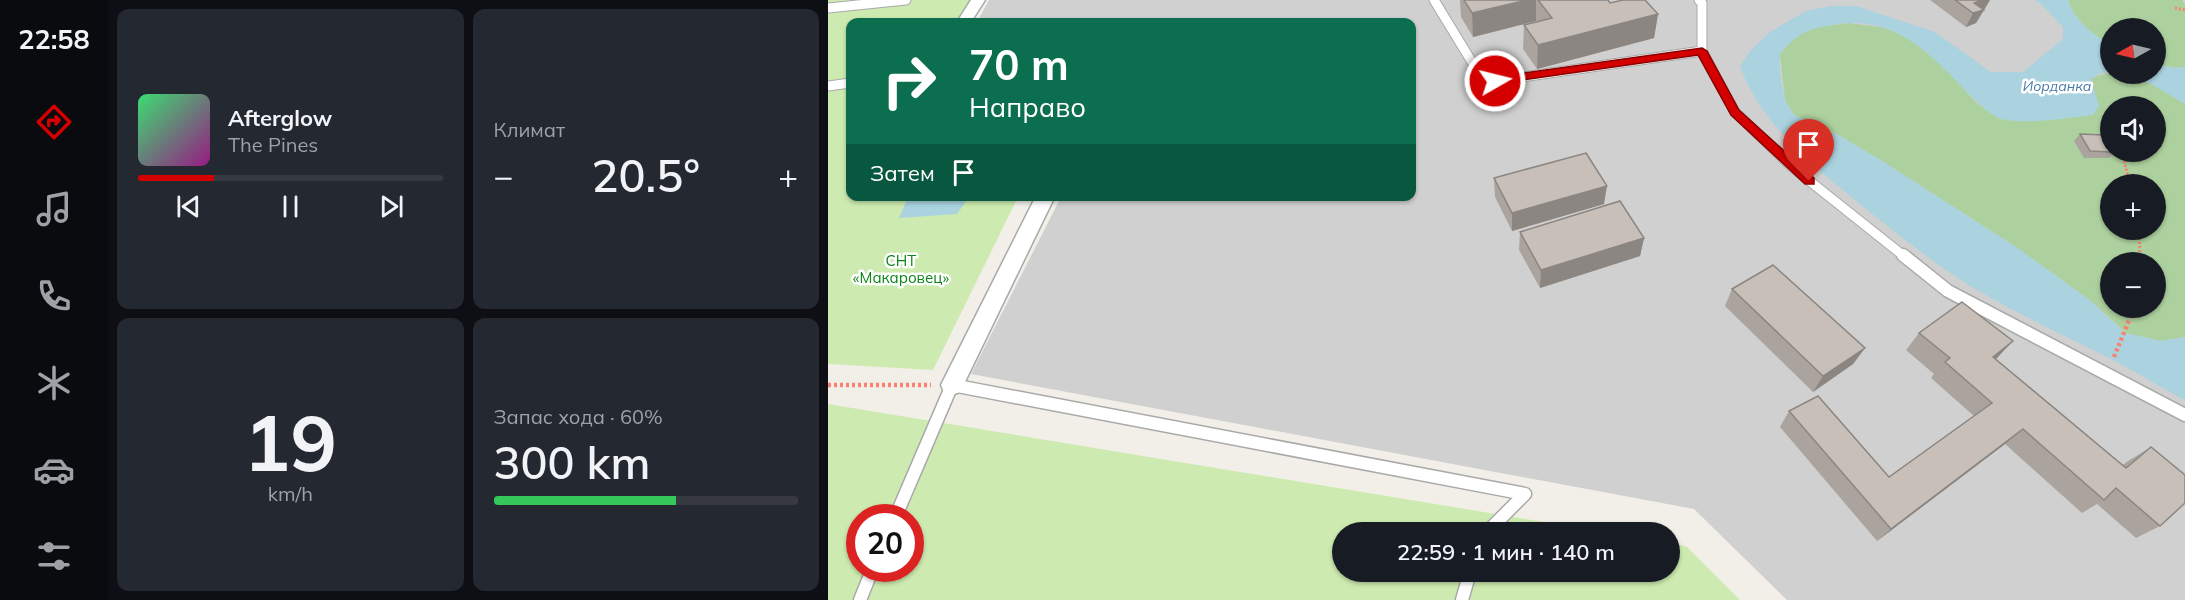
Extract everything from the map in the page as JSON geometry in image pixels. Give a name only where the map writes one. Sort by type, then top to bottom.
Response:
[{"type":"street","points":[[967,18],[978,0]]},
{"type":"street","points":[[952,384],[1044,201]]},
{"type":"lane","points":[[828,8],[906,0]]},
{"type":"lane","points":[[1434,0],[1478,72],[1495,81],[1702,51]]},
{"type":"lane","points":[[1699,0],[1702,3],[1702,51],[1735,112],[1792,167],[1948,291],[2185,415]]},
{"type":"lane","points":[[828,86],[846,83]]},
{"type":"lane","points":[[901,504],[952,384],[1525,494],[1497,522]]},
{"type":"lane","points":[[860,600],[867,582]]},
{"type":"lane","points":[[1462,600],[1467,582]]},
{"type":"path","points":[[2175,8],[2185,10]]},
{"type":"path","points":[[2111,364],[2130,318]]},
{"type":"path","points":[[828,385],[952,384]]},
{"type":"shaded area","points":[[989,0],[2185,0],[2185,600],[1787,600],[1694,509],[971,374],[1059,201],[1416,201],[1416,18],[979,18]]},
{"type":"green space","name":"СНТ «Макаровец»","points":[[828,0],[973,0],[961,18],[846,18],[846,201],[1016,201],[933,370],[828,364]]},
{"type":"green space","points":[[2068,0],[2182,0],[2185,5],[2185,67],[2166,66],[2166,18],[2100,18],[2100,38],[2084,26]]},
{"type":"green space","points":[[1848,23],[1881,27],[1908,36],[1946,69],[1976,102],[2000,119],[2059,119],[2099,106],[2090,79],[2100,75],[2100,84],[2151,84],[2185,104],[2185,337],[2161,341],[2126,333],[2110,318],[2166,318],[2166,252],[2100,252],[2100,309],[2016,247],[1882,161],[1838,135],[1794,115],[1785,100],[1780,54],[1797,35],[1818,27]]},
{"type":"green space","points":[[828,404],[1544,522],[1332,522],[1332,582],[1680,582],[1680,545],[1686,546],[1740,600],[828,600]]},
{"type":"water","name":"Иорданка","points":[[2035,0],[2068,0],[2084,26],[2100,38],[2100,74],[2091,79],[2099,106],[2093,115],[2033,121],[2001,119],[1982,107],[1939,63],[1910,40],[1877,26],[1858,23],[1838,24],[1805,32],[1787,46],[1780,54],[1780,73],[1785,100],[1794,115],[1838,135],[1882,161],[2016,247],[2091,301],[2100,309],[2100,318],[2109,318],[2125,333],[2161,341],[2185,337],[2185,400],[2119,363],[1993,299],[1956,277],[1915,248],[1834,183],[1786,138],[1759,104],[1740,66],[1751,50],[1770,32],[1806,11],[1831,6],[1856,6],[1935,32],[1991,72],[2023,72],[2063,39],[2063,27]]},
{"type":"water","name":"Иорданка","points":[[2166,66],[2185,67],[2185,104],[2151,84],[2166,84]]},
{"type":"water","points":[[906,201],[966,201],[957,214],[899,218]]},
{"type":"building","points":[[1464,0],[1527,0],[1472,13]]},
{"type":"building","points":[[1538,0],[1608,0],[1610,3],[1623,0],[1645,0],[1658,14],[1538,45],[1524,25],[1552,18]]},
{"type":"building","points":[[1955,0],[1983,0],[1974,3],[1984,10],[1973,13]]},
{"type":"building","points":[[2080,134],[2100,135],[2100,152],[2090,151]]},
{"type":"building","points":[[1586,153],[1607,186],[1512,213],[1494,178]]},
{"type":"building","points":[[1620,201],[1644,238],[1541,270],[1520,232]]},
{"type":"building","points":[[1773,265],[1865,348],[1823,376],[1732,289]]},
{"type":"building","points":[[1962,302],[2013,341],[1993,357],[2126,468],[2151,447],[2185,475],[2185,503],[2160,526],[2116,488],[2104,500],[2023,429],[1891,529],[1789,411],[1818,396],[1889,477],[1992,403],[1945,362],[1950,358],[1919,333]]},
{"type":"route","points":[[1495,81],[1702,51],[1735,112],[1809,181]]}]
